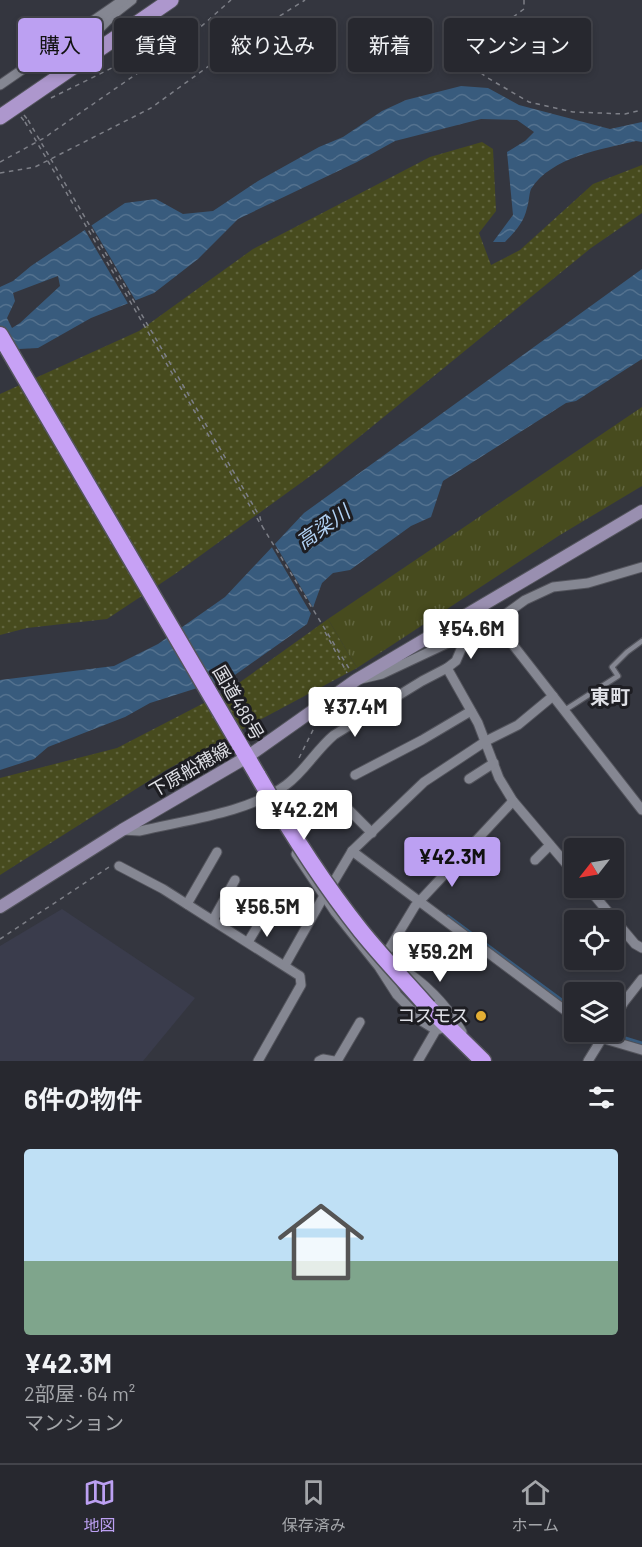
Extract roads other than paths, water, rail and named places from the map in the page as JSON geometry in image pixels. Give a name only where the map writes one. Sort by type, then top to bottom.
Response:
[{"type":"highway","name":"国道486号","points":[[0,335],[294,837],[338,901],[428,1007],[442,1029],[460,1040],[483,1061]]},
{"type":"main road","points":[[0,117],[171,0]]},
{"type":"main road","name":"下原船穂線","points":[[0,908],[243,751],[352,676],[642,511]]},
{"type":"street","points":[[0,85],[123,0]]},
{"type":"street","points":[[57,80],[60,68],[114,14],[132,0]]},
{"type":"street","points":[[494,627],[500,618],[525,600],[553,587],[588,583],[642,567]]},
{"type":"street","points":[[352,676],[372,678],[482,627],[494,627],[506,636],[639,799],[642,810]]},
{"type":"street","points":[[122,830],[140,831],[250,805],[291,781],[334,735],[456,661],[468,633]]},
{"type":"street","points":[[447,668],[486,741],[500,778],[513,801],[564,861]]},
{"type":"street","points":[[333,883],[352,851],[424,782],[486,741],[518,725],[553,696]]},
{"type":"street","points":[[355,775],[471,711]]},
{"type":"street","points":[[469,779],[494,763]]},
{"type":"street","points":[[262,798],[325,895],[381,969],[397,995],[423,1022],[442,1029],[418,1061]]},
{"type":"street","points":[[381,969],[400,930],[415,906],[513,801]]},
{"type":"street","points":[[345,806],[372,833]]},
{"type":"street","points":[[535,860],[550,845]]},
{"type":"street","points":[[352,851],[564,1009]]},
{"type":"street","points":[[187,904],[218,852]]},
{"type":"street","points":[[119,866],[187,904],[300,976],[301,986],[258,1061]]},
{"type":"street","points":[[213,920],[235,880]]},
{"type":"street","points":[[285,965],[325,895]]},
{"type":"street","points":[[596,898],[635,944],[642,948]]},
{"type":"street","points":[[248,942],[271,904]]},
{"type":"street","points":[[381,969],[397,966],[412,974],[443,1006],[462,1031],[460,1040]]},
{"type":"street","points":[[624,1002],[642,979]]},
{"type":"street","points":[[319,1061],[323,1059],[336,1061],[360,1022]]},
{"type":"street","points":[[588,1061],[598,1042]]},
{"type":"street","points":[[622,1042],[642,1050]]},
{"type":"lane","points":[[565,710],[618,675],[612,667],[642,641]]},
{"type":"water","points":[[461,86],[488,88],[519,105],[610,129],[642,122],[642,142],[636,141],[593,151],[551,169],[531,189],[526,213],[516,231],[505,242],[493,242],[513,215],[507,152],[525,141],[534,132],[517,120],[481,119],[395,141],[357,162],[238,219],[198,259],[154,293],[91,318],[38,348],[0,350],[0,287],[13,281],[31,266],[125,203],[156,199],[183,214],[213,211],[258,181],[319,147],[343,137],[382,111],[406,100]],"holes":[[[58,276],[60,286],[20,323],[12,328],[7,318],[15,301],[13,293]]]},
{"type":"water","name":"高梁川","points":[[642,269],[642,359],[576,401],[566,403],[443,481],[431,517],[411,526],[350,570],[333,573],[322,583],[307,624],[232,677],[150,703],[125,717],[48,747],[34,759],[0,770],[0,680],[114,666],[158,644],[225,597],[304,513]]},
{"type":"waterway","points":[[448,916],[564,1002]]},
{"type":"waterway","points":[[624,1038],[642,1043]]},
{"type":"place","name":"コスモス","points":[[481,1016]]},
{"type":"district","name":"東町","points":[[610,697]]}]
